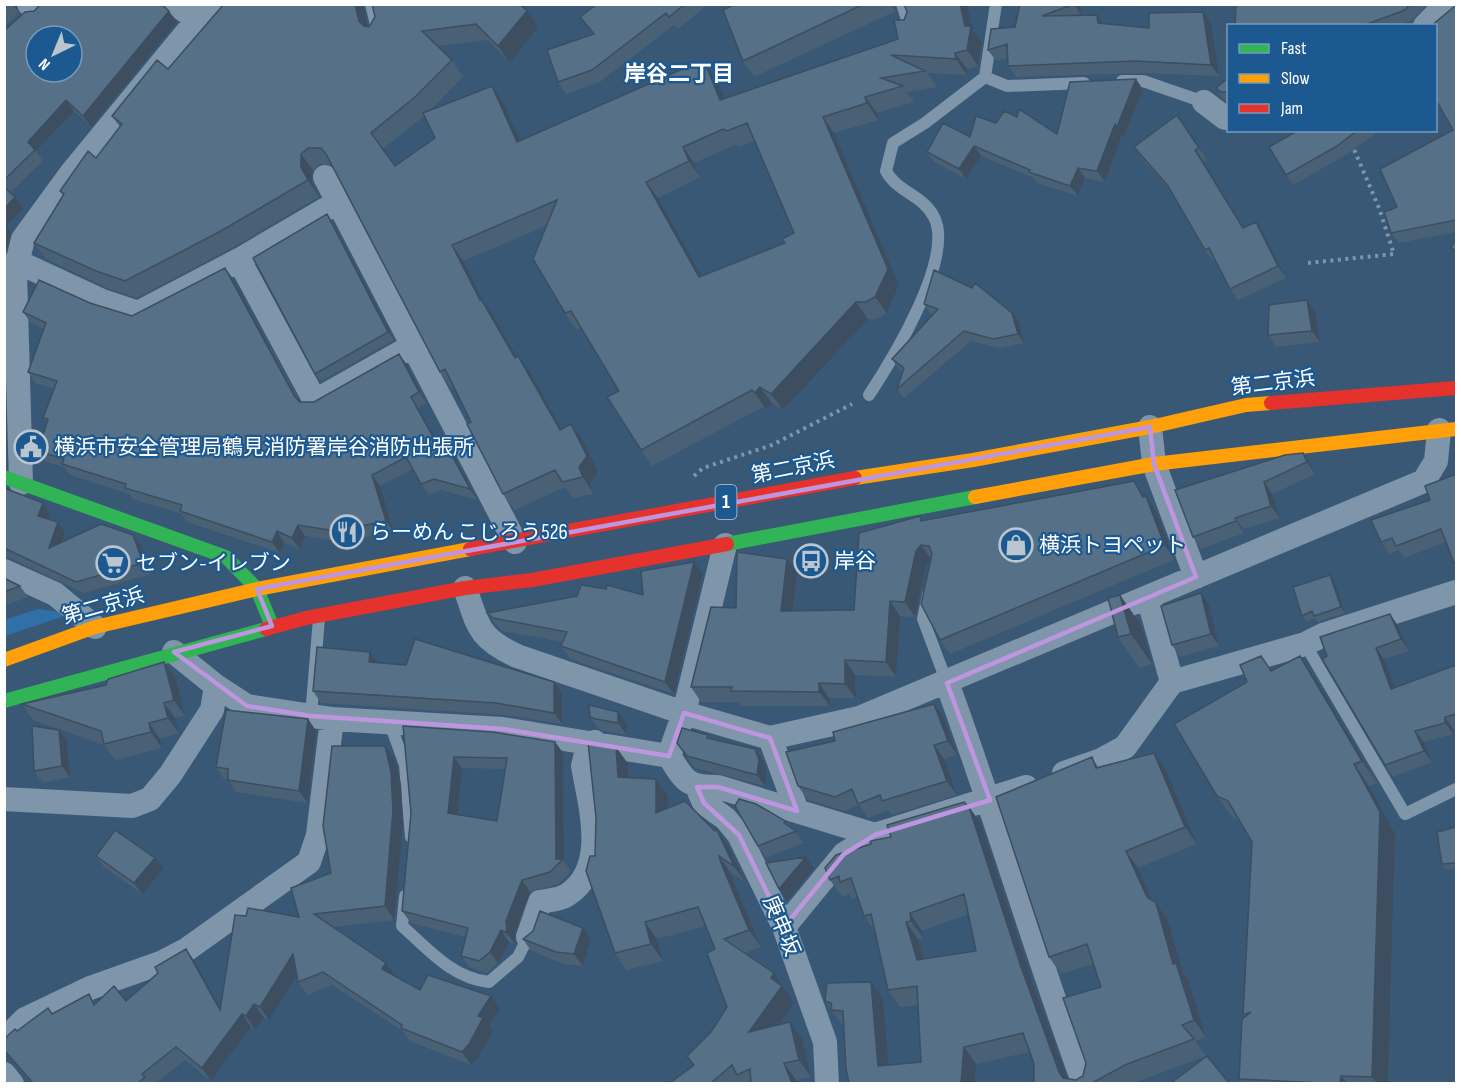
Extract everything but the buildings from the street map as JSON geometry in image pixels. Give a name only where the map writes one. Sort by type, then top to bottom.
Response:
[{"type":"main road","name":"第二京浜","points":[[4,660],[95,627],[257,589],[886,472],[973,460],[1150,427],[1246,405],[1456,388]]},
{"type":"main road","name":"1","points":[[4,701],[174,652],[320,615],[465,588],[532,580],[1154,464],[1448,429]]},
{"type":"main road","points":[[13,480],[226,557],[257,589],[272,626]]},
{"type":"street","points":[[176,4],[197,20]]},
{"type":"street","points":[[13,480],[12,268],[23,239],[72,172],[197,20],[216,4]]},
{"type":"street","points":[[1427,24],[1446,4]]},
{"type":"street","points":[[1204,102],[1227,118]]},
{"type":"street","points":[[325,177],[515,542]]},
{"type":"street","points":[[12,268],[138,313],[239,260],[338,202]]},
{"type":"street","points":[[239,260],[315,401],[414,345]]},
{"type":"street","points":[[1150,427],[1154,464],[1197,577]]},
{"type":"street","points":[[465,588],[480,630],[495,646],[516,656],[770,738],[859,718],[1424,481],[1436,461],[1448,429]]},
{"type":"street","points":[[174,652],[216,686],[248,706],[322,717],[503,729],[595,742],[669,756],[684,712],[725,545]]},
{"type":"street","points":[[4,571],[56,594],[95,627]]},
{"type":"street","points":[[784,927],[844,854],[875,835],[990,800],[1101,760],[1125,747],[1172,682],[1305,644],[1323,635],[1456,592]]},
{"type":"street","points":[[1148,597],[1172,682]]},
{"type":"street","points":[[947,683],[990,800],[1055,1004],[1084,1083]]},
{"type":"street","points":[[4,799],[132,806],[150,799],[170,775],[212,710],[216,686]]},
{"type":"street","points":[[4,1040],[25,1019],[90,988],[164,962],[186,950],[309,862],[318,835],[322,717]]},
{"type":"street","points":[[770,738],[798,811]]},
{"type":"street","points":[[528,937],[540,902],[565,897],[582,882],[594,854],[583,766],[586,754],[595,742]]},
{"type":"street","name":"庚申坂","points":[[669,756],[684,781],[697,787],[704,803],[726,819],[739,835],[784,927],[825,1042],[827,1083]]},
{"type":"street","points":[[697,787],[718,787],[875,835]]},
{"type":"street","points":[[4,1074],[12,1083]]},
{"type":"lane","points":[[371,4],[378,35]]},
{"type":"lane","points":[[903,4],[910,30]]},
{"type":"lane","points":[[869,395],[918,312],[937,255],[936,221],[927,204],[892,183],[886,171],[893,143],[925,123],[985,77],[996,4]]},
{"type":"lane","points":[[985,77],[1007,86],[1143,81],[1204,102]]},
{"type":"lane","points":[[932,577],[923,619],[947,683]]},
{"type":"lane","points":[[320,615],[322,717]]},
{"type":"lane","points":[[1305,644],[1405,814],[1456,789]]},
{"type":"lane","points":[[389,721],[405,765],[410,807],[410,853]]},
{"type":"lane","points":[[406,884],[402,926],[453,971],[489,982],[518,957],[528,937]]},
{"type":"path","points":[[1308,263],[1394,254],[1379,208],[1350,141]]},
{"type":"path","points":[[690,480],[703,468],[772,445],[869,395]]},
{"type":"highlighted area","points":[[1150,427],[1154,464],[1196,577],[947,683],[990,800],[875,835],[844,854],[784,927],[739,835],[704,803],[697,787],[718,787],[797,811],[770,738],[684,713],[669,756],[503,729],[311,716],[247,706],[174,652],[272,626],[257,589]]},
{"type":"shaded area","points":[[38,609],[60,612],[62,617],[5,636],[4,620]]},
{"type":"traffic: fast","points":[[4,477],[226,557],[257,589],[272,626]]},
{"type":"traffic: fast","points":[[727,544],[975,497]]},
{"type":"traffic: fast","points":[[4,701],[266,629]]},
{"type":"traffic: slow","points":[[855,478],[973,460],[1150,427],[1246,405],[1271,403]]},
{"type":"traffic: slow","points":[[975,497],[1154,464],[1456,429]]},
{"type":"traffic: slow","points":[[4,660],[95,627],[257,589],[470,549]]},
{"type":"traffic: jam","points":[[1271,403],[1456,388]]},
{"type":"traffic: jam","points":[[470,549],[855,478]]},
{"type":"traffic: jam","points":[[266,629],[306,618],[465,588],[532,580],[727,544]]},
{"type":"place","name":"横浜市安全管理局鶴見消防署岸谷消防出張所","points":[[31,447]]},
{"type":"place","name":"らーめん こじろう526","points":[[347,532]]},
{"type":"place","name":"横浜トヨペット","points":[[1016,545]]},
{"type":"place","name":"岸谷","points":[[811,561]]},
{"type":"place","name":"セブン-イレブン","points":[[113,563]]},
{"type":"district","name":"岸谷二丁目","points":[[679,74]]}]
